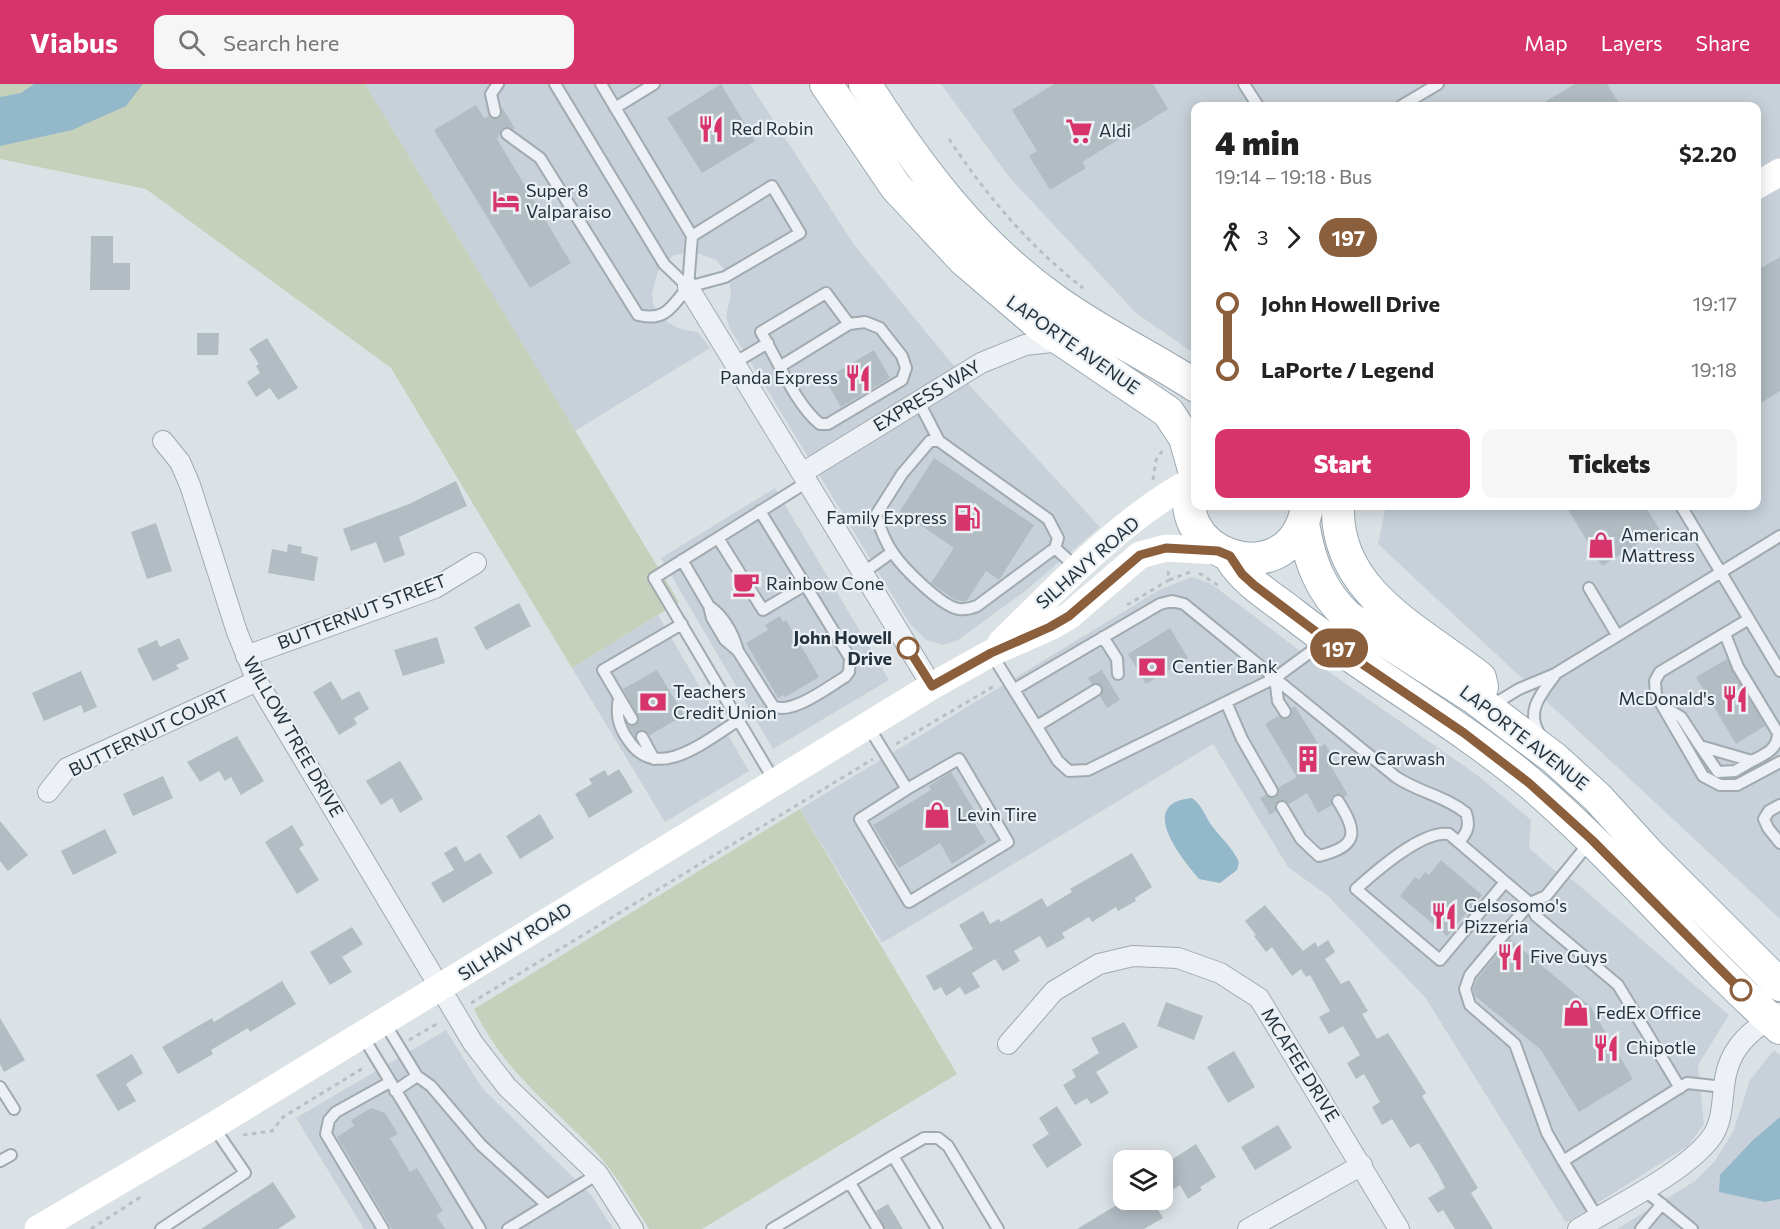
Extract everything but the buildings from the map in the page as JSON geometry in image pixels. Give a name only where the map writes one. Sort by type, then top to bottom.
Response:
[{"type":"main road","name":"LAPORTE AVENUE","points":[[825,84],[896,187],[918,212],[986,280],[1061,340],[1168,412],[1185,438],[1191,463]]},
{"type":"main road","name":"LAPORTE AVENUE","points":[[865,84],[926,175],[985,242],[1007,263],[1083,319],[1191,383]]},
{"type":"main road","name":"LAPORTE AVENUE","points":[[1191,488],[1190,513],[1196,528],[1254,585],[1327,640],[1464,733],[1529,783],[1592,840],[1776,1019]]},
{"type":"main road","points":[[1338,510],[1343,541],[1358,579],[1385,608],[1480,678],[1489,708]]},
{"type":"main road","name":"LAPORTE AVENUE","points":[[1311,511],[1316,573],[1335,605],[1348,617],[1489,708],[1554,758],[1598,798],[1648,853],[1780,985]]},
{"type":"main road","points":[[1224,554],[1251,559],[1270,555],[1288,544],[1311,511]]},
{"type":"street","points":[[1761,183],[1780,172]]},
{"type":"street","points":[[688,287],[932,686]]},
{"type":"street","name":"EXPRESS WAY","points":[[804,477],[926,397],[1003,352],[1025,345],[1061,340]]},
{"type":"street","name":"WILLOW TREE DRIVE","points":[[163,441],[180,462],[190,485],[246,656],[257,681],[440,988],[489,1066],[507,1087],[598,1174],[633,1229]]},
{"type":"street","name":"SILHAVY ROAD","points":[[991,653],[1077,568],[1191,477]]},
{"type":"street","name":"SILHAVY ROAD","points":[[38,1229],[219,1135],[373,1029],[932,686],[991,653],[1069,616],[1131,561],[1150,550],[1166,548],[1224,554]]},
{"type":"street","name":"BUTTERNUT STREET","points":[[246,656],[435,588],[476,563]]},
{"type":"street","name":"BUTTERNUT COURT","points":[[48,792],[67,768],[257,681]]},
{"type":"street","name":"MCAFEE DRIVE","points":[[1008,1044],[1054,991],[1099,964],[1133,956],[1178,958],[1220,973],[1259,998],[1399,1229]]},
{"type":"street","points":[[1578,1229],[1697,1153],[1713,1135],[1722,1109],[1728,1063],[1734,1049],[1752,1030],[1776,1019]]},
{"type":"street","points":[[1248,1229],[1362,1165]]},
{"type":"lane","points":[[495,112],[491,94],[498,84]]},
{"type":"lane","points":[[555,84],[664,264],[688,287]]},
{"type":"lane","points":[[601,84],[692,236],[688,287]]},
{"type":"lane","points":[[615,108],[654,84]]},
{"type":"lane","points":[[1244,84],[1255,102]]},
{"type":"lane","points":[[1420,102],[1438,84]]},
{"type":"lane","points":[[507,134],[540,158],[638,315],[652,318],[666,312],[688,287],[725,277],[800,233],[772,186],[692,236]]},
{"type":"lane","points":[[781,366],[849,324],[865,322],[880,328],[902,356],[906,368],[903,380],[828,424],[820,424],[811,417],[781,366],[768,343],[761,332],[826,293],[849,324]]},
{"type":"lane","points":[[734,363],[768,343]]},
{"type":"lane","points":[[926,397],[922,408],[939,441],[1048,519],[1058,538],[1055,548],[978,606],[967,609],[957,609],[929,590],[892,552],[876,515],[921,449],[930,441],[939,441]]},
{"type":"lane","points":[[776,782],[654,578],[760,512],[804,477]]},
{"type":"lane","points":[[1683,510],[1780,671]]},
{"type":"lane","points":[[682,560],[709,606],[712,618],[725,640],[738,651],[768,700],[779,709],[792,707],[845,677],[849,672],[849,658],[760,512]]},
{"type":"lane","points":[[1489,708],[1519,689],[1556,675],[1617,635],[1780,536]]},
{"type":"lane","points":[[718,538],[763,610],[805,585]]},
{"type":"lane","points":[[1055,548],[1077,568]]},
{"type":"lane","points":[[862,573],[892,552]]},
{"type":"lane","points":[[1589,588],[1617,635]]},
{"type":"lane","points":[[1015,689],[1160,604],[1172,601],[1184,604],[1396,777],[1417,790],[1445,799],[1466,813],[1469,823],[1466,834],[1459,842]]},
{"type":"lane","points":[[1749,620],[1660,672],[1655,681],[1656,695],[1703,776],[1720,785],[1737,785],[1780,762]]},
{"type":"lane","points":[[632,719],[603,670],[681,624]]},
{"type":"lane","points":[[1662,706],[1681,717],[1718,772],[1735,771],[1773,749],[1778,742],[1778,733],[1738,667],[1725,634]]},
{"type":"lane","points":[[1103,637],[1116,659],[1118,674]]},
{"type":"lane","points":[[991,653],[1058,761],[1070,771],[1088,770],[1275,678],[1327,640]]},
{"type":"lane","points":[[1554,758],[1536,729],[1532,713],[1536,701],[1556,675]]},
{"type":"lane","points":[[1275,678],[1278,701],[1285,712]]},
{"type":"lane","points":[[1037,726],[1096,690]]},
{"type":"lane","points":[[619,697],[616,712],[618,723],[630,743],[642,754],[654,759],[677,757],[739,720]]},
{"type":"lane","points":[[1226,702],[1242,739],[1272,791]]},
{"type":"lane","points":[[867,726],[907,789]]},
{"type":"lane","points":[[642,737],[654,759]]},
{"type":"lane","points":[[1700,746],[1752,761]]},
{"type":"lane","points":[[959,759],[1008,842],[909,902],[860,819],[907,789],[959,759]]},
{"type":"lane","points":[[1282,807],[1301,838],[1319,856],[1346,843],[1352,836],[1353,827],[1338,801]]},
{"type":"lane","points":[[1780,805],[1769,811],[1764,819],[1780,843]]},
{"type":"lane","points":[[1505,882],[1440,960],[1356,889],[1385,863],[1440,832],[1449,834],[1530,903],[1536,916],[1618,985],[1680,1088]]},
{"type":"lane","points":[[1592,840],[1546,896],[1530,903],[1470,975],[1465,989],[1470,1005],[1515,1044],[1547,1133],[1597,1217]]},
{"type":"lane","points":[[373,1029],[398,1047],[417,1076],[431,1086],[482,1145],[547,1205]]},
{"type":"lane","points":[[373,1029],[377,1059],[480,1229]]},
{"type":"lane","points":[[383,1229],[326,1134],[329,1120],[336,1112],[417,1076]]},
{"type":"lane","points":[[1563,1161],[1688,1083],[1724,1086]]},
{"type":"lane","points":[[0,1087],[14,1109]]},
{"type":"lane","points":[[161,1229],[245,1173],[219,1135]]},
{"type":"lane","points":[[772,1229],[924,1138],[938,1138],[948,1146],[998,1229]]},
{"type":"lane","points":[[0,1161],[11,1155]]},
{"type":"lane","points":[[893,1156],[937,1229]]},
{"type":"lane","points":[[508,1229],[598,1174]]},
{"type":"lane","points":[[850,1183],[878,1229]]},
{"type":"lane","points":[[1643,1189],[1692,1229]]},
{"type":"lane","points":[[1641,1229],[1662,1204]]},
{"type":"path","points":[[949,139],[997,206],[1059,269],[1091,294]]},
{"type":"path","points":[[1152,484],[1157,456],[1171,444]]},
{"type":"path","points":[[1123,608],[1169,580]]},
{"type":"path","points":[[398,1047],[1008,678]]},
{"type":"path","points":[[219,1135],[257,1135],[272,1131],[283,1117],[377,1059]]},
{"type":"path","points":[[91,1229],[152,1190]]},
{"type":"shaded area","points":[[365,84],[750,84],[855,246],[973,389],[1100,527],[1024,592],[958,640],[943,645],[926,640],[910,624],[729,327],[726,316],[731,295],[729,278],[716,260],[694,252],[674,255],[659,268],[652,293],[653,304],[661,317],[680,329],[698,332],[710,348],[575,431]]},
{"type":"shaded area","points":[[941,84],[1780,84],[1780,919],[1378,544],[1385,510],[1761,510],[1761,102],[1191,102],[1191,351],[1136,313],[1009,177]]},
{"type":"shaded area","points":[[775,488],[889,680],[773,749],[661,558]]},
{"type":"shaded area","points":[[1192,577],[1210,583],[1319,665],[1477,775],[1531,820],[1529,848],[1554,870],[1574,881],[1729,1015],[1698,1065],[1704,1124],[1688,1146],[1566,1223],[1425,997],[1327,895],[1288,867],[1213,744],[882,943],[800,809],[1159,590]]},
{"type":"shaded area","points":[[658,615],[749,771],[665,822],[572,668]]},
{"type":"shaded area","points":[[446,1030],[482,1088],[592,1196],[613,1229],[364,1229],[296,1118]]},
{"type":"shaded area","points":[[1774,1050],[1780,1055],[1780,1229],[1617,1229],[1695,1181],[1714,1162],[1733,1132],[1750,1080]]},
{"type":"green space","points":[[0,84],[365,84],[679,602],[572,668],[391,368],[146,189],[0,159]]},
{"type":"green space","points":[[800,809],[957,1074],[702,1229],[649,1229],[602,1159],[513,1069],[486,1032],[474,1009]]},
{"type":"water","points":[[34,84],[143,84],[126,106],[72,130],[0,146],[0,97],[21,93]]},
{"type":"water","points":[[1192,798],[1201,807],[1239,862],[1237,870],[1220,883],[1199,879],[1183,859],[1168,833],[1165,821],[1167,810],[1175,802]]},
{"type":"water","points":[[1780,1117],[1780,1199],[1765,1202],[1719,1192],[1720,1175],[1753,1140]]},
{"type":"bus line","name":"197","points":[[908,648],[932,686],[991,653],[1069,616],[1131,561],[1150,550],[1166,548],[1218,551],[1230,556],[1242,574],[1254,585],[1327,640],[1464,733],[1529,783],[1592,840],[1741,990]]},
{"type":"place","name":"Red Robin","points":[[711,129]]},
{"type":"place","name":"Aldi","points":[[1079,131]]},
{"type":"place","name":"Super 8 Valparaiso","points":[[506,201]]},
{"type":"place","name":"Panda Express","points":[[858,378]]},
{"type":"place","name":"Family Express","points":[[967,518]]},
{"type":"place","name":"American Mattress","points":[[1601,545]]},
{"type":"place","name":"Rainbow Cone","points":[[746,584]]},
{"type":"place","name":"John Howell Drive","points":[[908,648]]},
{"type":"place","name":"Centier Bank","points":[[1152,667]]},
{"type":"place","name":"McDonald's","points":[[1735,699]]},
{"type":"place","name":"Teachers Credit Union","points":[[653,702]]},
{"type":"place","name":"Crew Carwash","points":[[1308,759]]},
{"type":"place","name":"Levin Tire","points":[[937,815]]},
{"type":"place","name":"Gelsosomo's Pizzeria","points":[[1444,916]]},
{"type":"place","name":"Five Guys","points":[[1510,957]]},
{"type":"place","name":"FedEx Office","points":[[1576,1013]]},
{"type":"place","name":"Chipotle","points":[[1606,1048]]}]
